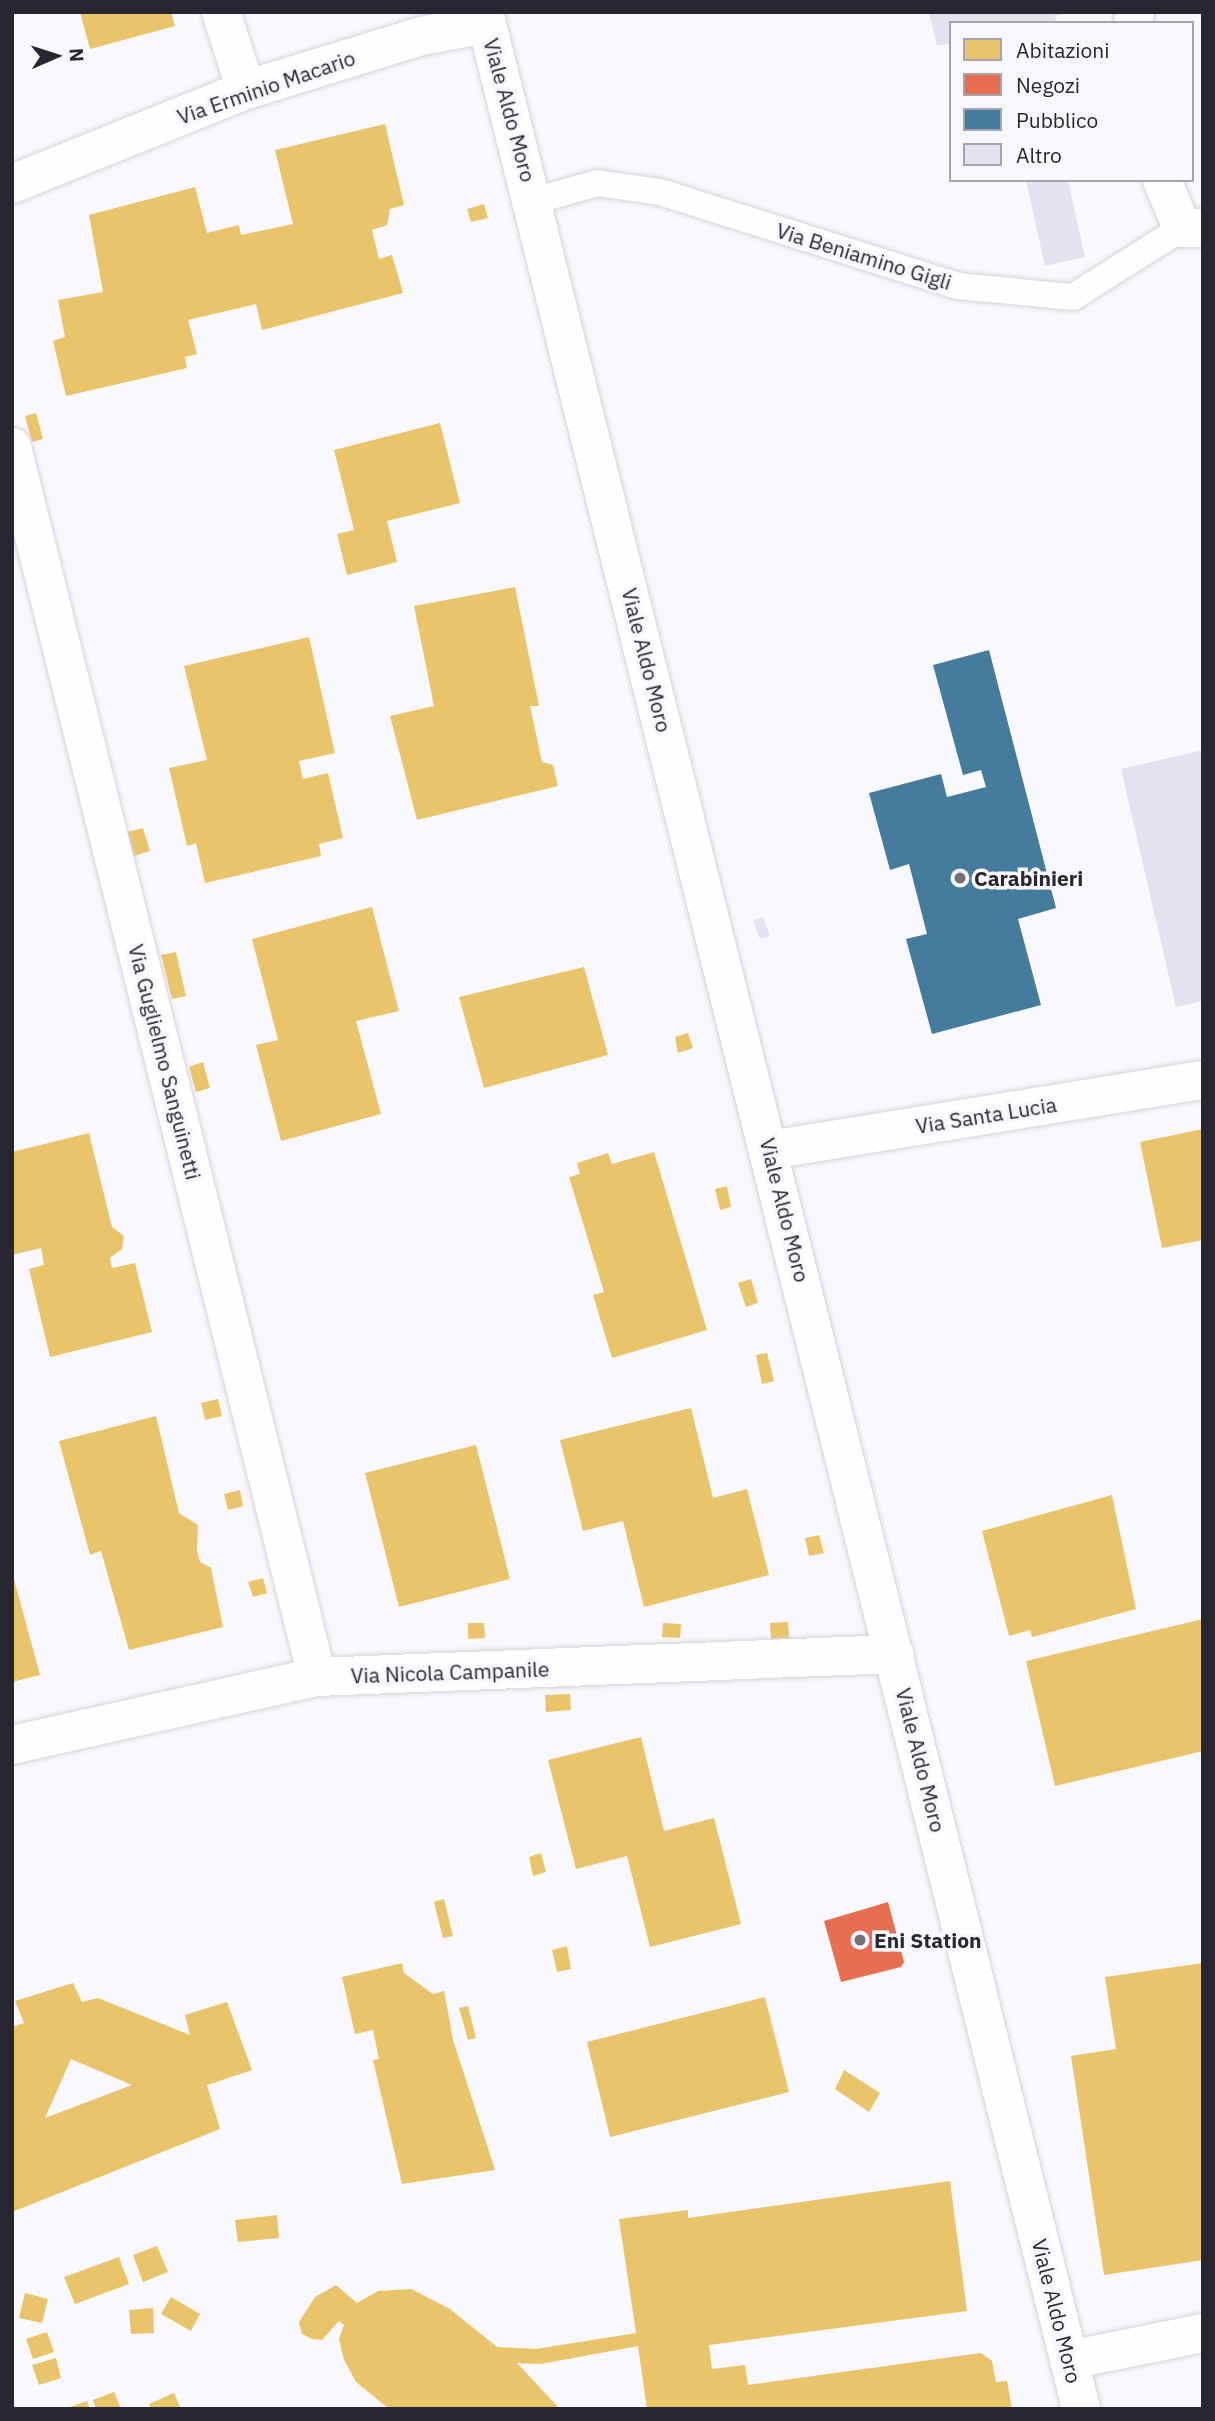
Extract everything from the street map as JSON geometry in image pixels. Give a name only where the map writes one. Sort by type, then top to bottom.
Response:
[{"type":"street","points":[[221,12],[246,90]]},
{"type":"street","name":"Via Erminio Macario","points":[[12,184],[246,90],[485,18]]},
{"type":"street","name":"Viale Aldo Moro","points":[[485,18],[534,201],[1081,2409]]},
{"type":"street","name":"Via Beniamino Gigli","points":[[1163,182],[1192,228]]},
{"type":"street","name":"Via Guglielmo Sanguinetti","points":[[12,447],[317,1677]]},
{"type":"street","name":"Via Santa Lucia","points":[[770,1150],[1203,1080]]},
{"type":"street","name":"Via Nicola Campanile","points":[[12,1745],[317,1677],[895,1654]]},
{"type":"street","points":[[1069,2360],[1203,2333]]},
{"type":"lane","name":"Via Beniamino Gigli","points":[[534,201],[597,183],[660,192],[958,286],[1073,297],[1192,228]]},
{"type":"building: Abitazioni","points":[[80,12],[171,12],[175,26],[90,49]]},
{"type":"building: Abitazioni","points":[[385,124],[404,205],[390,209],[387,225],[372,230],[379,259],[392,255],[403,293],[262,330],[256,304],[188,320],[197,354],[185,357],[187,368],[66,396],[53,341],[65,337],[58,300],[103,292],[89,215],[195,187],[207,233],[239,225],[241,235],[293,224],[275,150]]},
{"type":"building: Abitazioni","points":[[484,204],[488,218],[471,222],[467,209]]},
{"type":"building: Abitazioni","points":[[36,413],[43,439],[32,442],[25,416]]},
{"type":"building: Abitazioni","points":[[440,423],[460,503],[387,521],[397,562],[347,575],[337,534],[354,530],[334,450]]},
{"type":"building: Abitazioni","points":[[515,587],[539,706],[530,706],[542,762],[553,765],[558,786],[417,820],[390,716],[434,706],[414,606]]},
{"type":"building: Abitazioni","points":[[309,637],[335,753],[299,761],[303,779],[328,773],[343,838],[319,844],[321,856],[205,883],[196,843],[187,846],[169,768],[207,760],[184,666]]},
{"type":"building: Abitazioni","points":[[143,828],[150,851],[134,856],[127,832]]},
{"type":"building: Abitazioni","points":[[372,907],[399,1011],[356,1021],[381,1114],[281,1141],[256,1045],[278,1040],[252,939]]},
{"type":"building: Abitazioni","points":[[176,952],[186,996],[172,999],[161,955]]},
{"type":"building: Abitazioni","points":[[584,967],[608,1055],[484,1088],[459,997]]},
{"type":"building: Abitazioni","points":[[688,1033],[693,1048],[678,1053],[675,1037]]},
{"type":"building: Abitazioni","points":[[203,1062],[210,1088],[196,1092],[189,1067]]},
{"type":"building: Abitazioni","points":[[1203,1129],[1203,1240],[1162,1248],[1140,1142]]},
{"type":"building: Abitazioni","points":[[89,1133],[112,1227],[124,1236],[122,1249],[110,1258],[112,1268],[135,1263],[152,1332],[50,1357],[29,1269],[44,1265],[41,1248],[12,1255],[12,1152]]},
{"type":"building: Abitazioni","points":[[654,1152],[707,1330],[612,1358],[593,1295],[604,1292],[569,1177],[580,1174],[577,1163],[608,1153],[612,1164]]},
{"type":"building: Abitazioni","points":[[727,1186],[731,1207],[720,1210],[715,1189]]},
{"type":"building: Abitazioni","points":[[751,1279],[758,1303],[746,1307],[738,1283]]},
{"type":"building: Abitazioni","points":[[767,1353],[774,1381],[762,1384],[756,1355]]},
{"type":"building: Abitazioni","points":[[218,1399],[222,1416],[205,1420],[201,1403]]},
{"type":"building: Abitazioni","points":[[691,1408],[713,1498],[747,1489],[769,1575],[644,1607],[623,1521],[583,1531],[560,1440]]},
{"type":"building: Abitazioni","points":[[156,1416],[179,1513],[198,1525],[197,1550],[200,1562],[211,1568],[223,1627],[129,1650],[101,1551],[90,1555],[59,1441]]},
{"type":"building: Abitazioni","points":[[476,1445],[510,1579],[399,1607],[365,1473]]},
{"type":"building: Abitazioni","points":[[240,1490],[243,1506],[228,1510],[224,1494]]},
{"type":"building: Abitazioni","points":[[1112,1495],[1136,1609],[1032,1637],[1030,1630],[1009,1636],[982,1531]]},
{"type":"building: Abitazioni","points":[[819,1535],[824,1553],[809,1556],[805,1538]]},
{"type":"building: Abitazioni","points":[[12,1572],[40,1675],[12,1682]]},
{"type":"building: Abitazioni","points":[[263,1578],[267,1593],[253,1597],[248,1582]]},
{"type":"building: Abitazioni","points":[[1203,1619],[1203,1751],[1055,1786],[1026,1661]]},
{"type":"building: Abitazioni","points":[[788,1622],[789,1638],[771,1639],[770,1623]]},
{"type":"building: Abitazioni","points":[[468,1623],[484,1623],[485,1638],[468,1639]]},
{"type":"building: Abitazioni","points":[[663,1623],[681,1624],[680,1638],[662,1637]]},
{"type":"building: Abitazioni","points":[[570,1694],[571,1710],[546,1712],[545,1695]]},
{"type":"building: Abitazioni","points":[[641,1737],[664,1831],[714,1818],[741,1924],[650,1947],[627,1856],[576,1869],[548,1760]]},
{"type":"building: Abitazioni","points":[[541,1853],[546,1872],[533,1876],[529,1857]]},
{"type":"building: Abitazioni","points":[[444,1899],[453,1936],[443,1938],[434,1902]]},
{"type":"building: Abitazioni","points":[[567,1946],[571,1969],[557,1972],[552,1950]]},
{"type":"building: Abitazioni","points":[[402,1963],[404,1973],[433,1994],[444,1991],[453,2040],[495,2170],[402,2184],[373,2060],[379,2059],[373,2030],[355,2034],[342,1977]]},
{"type":"building: Abitazioni","points":[[1203,1963],[1203,2260],[1104,2275],[1071,2056],[1116,2049],[1105,1977]]},
{"type":"building: Abitazioni","points":[[73,1983],[82,2002],[98,1998],[190,2035],[185,2015],[227,2002],[252,2070],[207,2085],[220,2129],[12,2212],[12,2027],[24,2023],[15,2001]],"holes":[[[71,2059],[132,2085],[45,2118]]]},
{"type":"building: Abitazioni","points":[[765,1997],[789,2092],[610,2137],[587,2042]]},
{"type":"building: Abitazioni","points":[[468,2006],[476,2038],[468,2040],[459,2008]]},
{"type":"building: Abitazioni","points":[[844,2070],[880,2093],[869,2112],[835,2089]]},
{"type":"building: Abitazioni","points":[[950,2181],[967,2311],[709,2345],[712,2369],[745,2365],[748,2385],[981,2353],[992,2361],[996,2382],[1007,2381],[1012,2409],[647,2409],[638,2346],[541,2364],[517,2363],[560,2409],[389,2409],[356,2382],[344,2360],[339,2339],[344,2325],[339,2321],[322,2340],[302,2334],[299,2322],[315,2297],[336,2285],[357,2303],[378,2291],[411,2289],[450,2309],[497,2347],[536,2349],[636,2333],[619,2219],[688,2210],[688,2218]]},
{"type":"building: Abitazioni","points":[[277,2215],[279,2238],[238,2242],[235,2220]]},
{"type":"building: Abitazioni","points":[[157,2246],[168,2272],[143,2282],[133,2255]]},
{"type":"building: Abitazioni","points":[[119,2257],[129,2284],[75,2304],[64,2277]]},
{"type":"building: Abitazioni","points":[[25,2293],[48,2299],[42,2323],[19,2318]]},
{"type":"building: Abitazioni","points":[[171,2297],[200,2314],[191,2331],[161,2314]]},
{"type":"building: Abitazioni","points":[[153,2308],[154,2333],[131,2334],[129,2310]]},
{"type":"building: Abitazioni","points":[[47,2332],[54,2352],[33,2359],[26,2339]]},
{"type":"building: Abitazioni","points":[[56,2358],[61,2378],[39,2385],[32,2365]]},
{"type":"building: Abitazioni","points":[[114,2392],[121,2409],[96,2409],[93,2400]]},
{"type":"building: Abitazioni","points":[[174,2393],[181,2409],[151,2409],[149,2404]]},
{"type":"building: Abitazioni","points":[[87,2401],[90,2409],[67,2409],[67,2408]]},
{"type":"building: Negozi","points":[[888,1902],[904,1962],[901,1967],[841,1982],[824,1921]]},
{"type":"building: Pubblico","points":[[989,650],[1056,908],[1018,919],[1041,1005],[932,1034],[906,939],[927,934],[909,864],[890,870],[869,793],[941,774],[947,797],[986,787],[981,770],[963,775],[933,665]]},
{"type":"building: Altro","points":[[929,12],[1068,12],[1055,16],[1056,21],[949,21],[949,43],[937,46]]},
{"type":"building: Altro","points":[[1026,182],[1068,182],[1085,257],[1045,266]]},
{"type":"building: Altro","points":[[1203,750],[1203,1001],[1176,1007],[1121,769]]},
{"type":"building: Altro","points":[[763,917],[770,936],[760,939],[753,921]]},
{"type":"place","name":"Carabinieri","points":[[960,878]]},
{"type":"place","name":"Eni Station","points":[[860,1940]]}]
